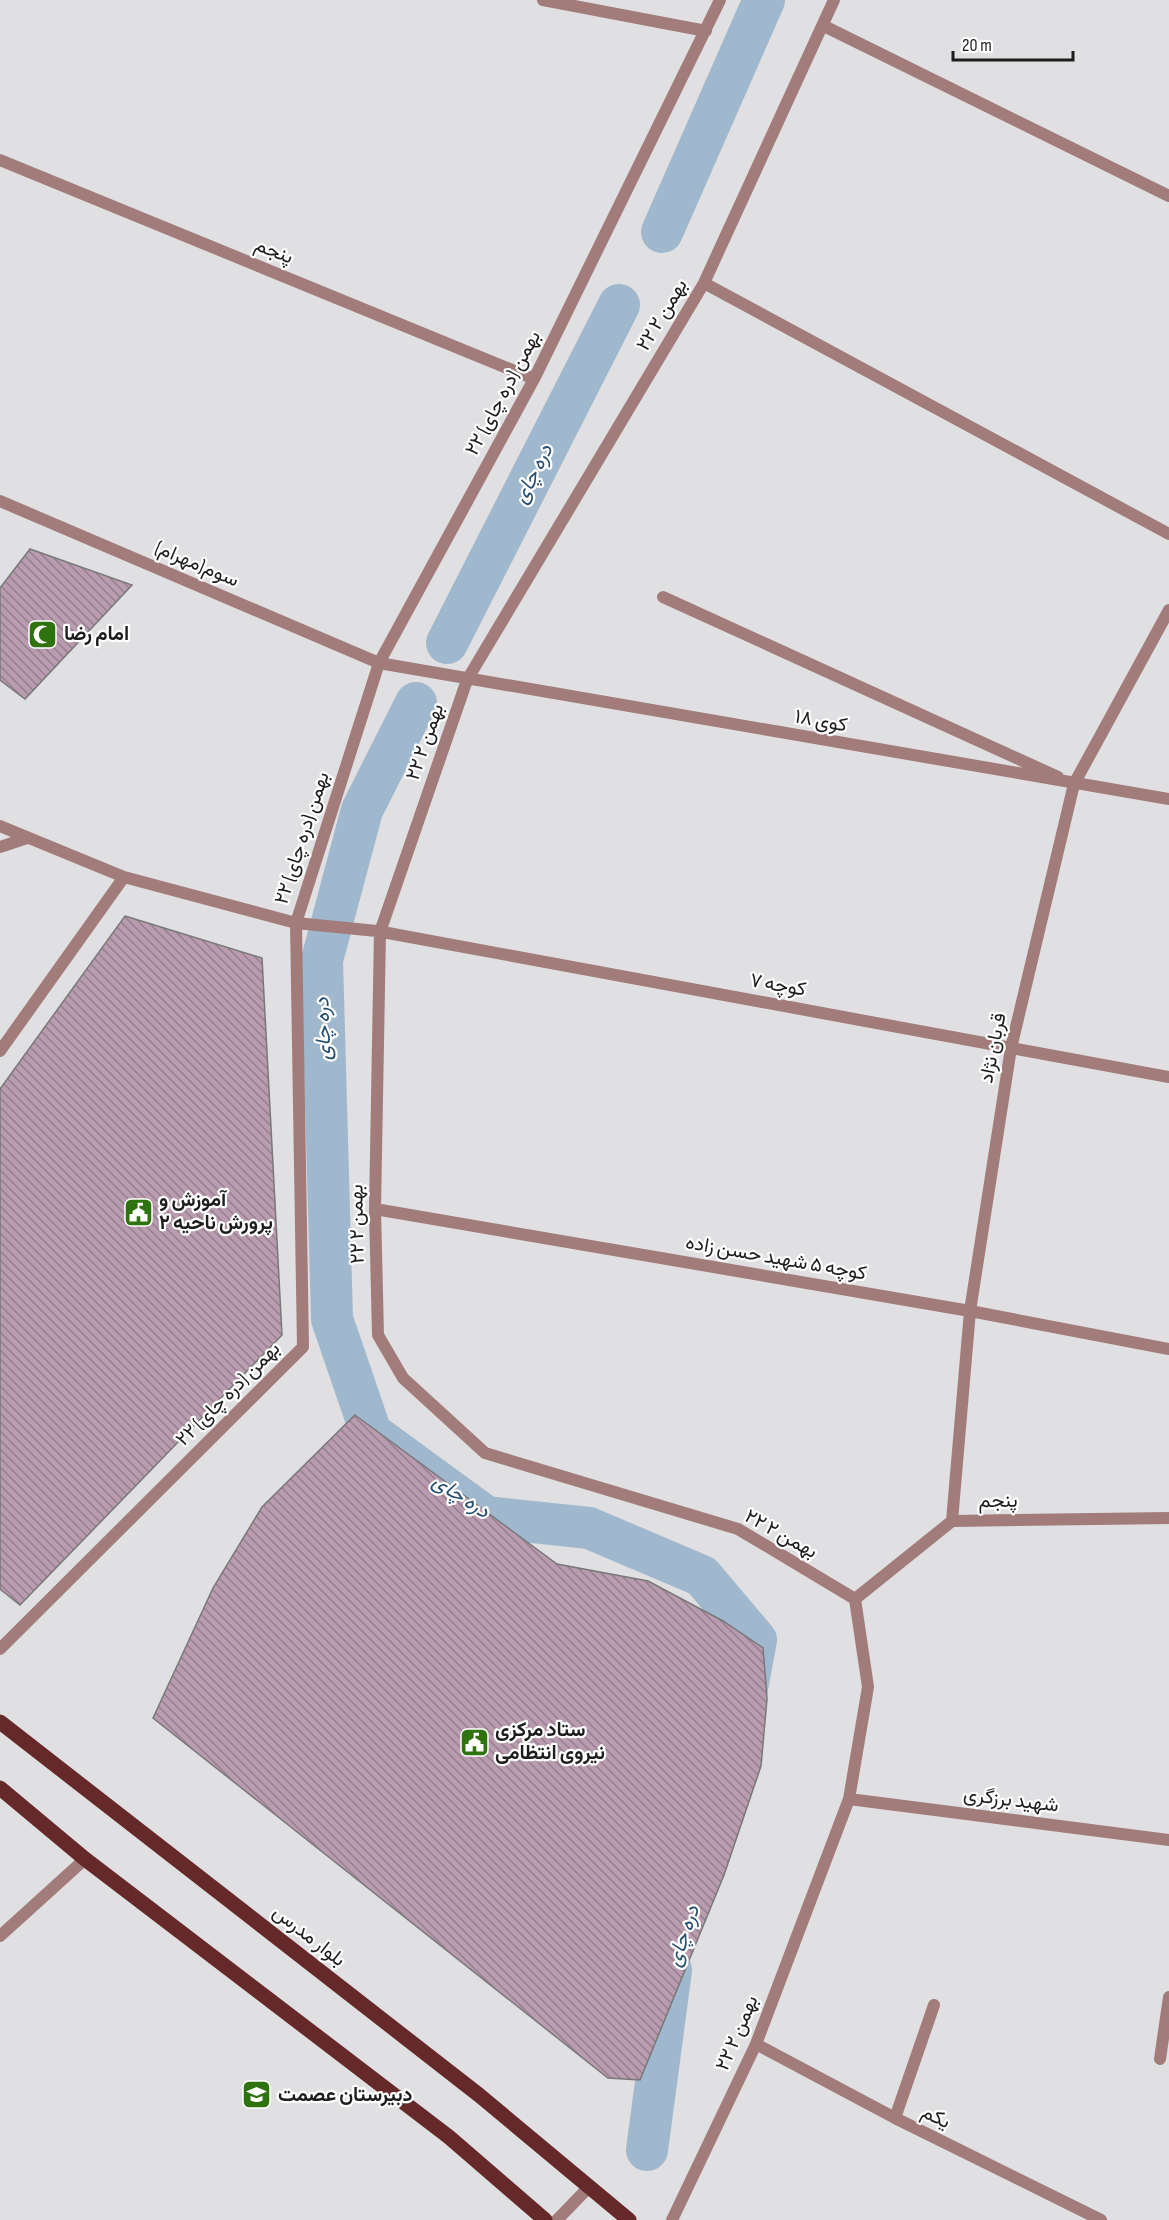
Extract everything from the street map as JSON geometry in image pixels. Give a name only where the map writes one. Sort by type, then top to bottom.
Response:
[{"type":"main road","name":"بلوار مدرس","points":[[0,1722],[479,2095],[629,2220]]},
{"type":"main road","points":[[0,1788],[85,1858],[449,2137],[545,2220]]},
{"type":"street","points":[[543,0],[706,31]]},
{"type":"street","name":"۲۲ بهمن (دره چای)","points":[[0,1649],[303,1347],[296,923],[379,663],[534,379],[720,0]]},
{"type":"street","name":"۲۲ بهمن ۲","points":[[672,2220],[756,2044],[849,1799],[868,1687],[855,1599],[738,1529],[485,1453],[403,1378],[378,1335],[375,1209],[378,932],[467,680],[704,283],[834,0]]},
{"type":"street","points":[[824,26],[1169,196]]},
{"type":"street","name":"پنجم","points":[[0,160],[534,379]]},
{"type":"street","points":[[704,283],[1169,534]]},
{"type":"street","name":"سوم(مهرام)","points":[[0,501],[379,663],[467,680]]},
{"type":"street","points":[[663,597],[1074,784]]},
{"type":"street","name":"قربان نژاد","points":[[952,1521],[970,1311],[1011,1048],[1074,784],[1169,610]]},
{"type":"street","name":"کوی ۱۸","points":[[467,680],[1169,799]]},
{"type":"street","name":"کوچه ۷","points":[[0,826],[124,877],[296,923],[378,932],[1169,1077]]},
{"type":"street","points":[[0,847],[27,838]]},
{"type":"street","points":[[0,1051],[124,877]]},
{"type":"street","name":"کوچه ۵ شهید حسن زاده","points":[[375,1209],[970,1311],[1169,1349]]},
{"type":"street","name":"پنجم","points":[[855,1599],[952,1521],[1169,1518]]},
{"type":"street","name":"شهید برزگری","points":[[849,1799],[1169,1840]]},
{"type":"street","points":[[0,1936],[85,1858]]},
{"type":"street","points":[[1160,2059],[1169,1997]]},
{"type":"street","points":[[895,2118],[934,2005]]},
{"type":"street","name":"یکم","points":[[756,2044],[895,2118],[1101,2220]]},
{"type":"street","points":[[557,2220],[588,2188]]},
{"type":"building","name":"امام رضا","points":[[30,549],[132,585],[25,699],[0,680],[0,588]]},
{"type":"building","name":"آموزش و پرورش ناحیه ۲","points":[[125,916],[262,958],[282,1335],[20,1605],[0,1589],[0,1089]]},
{"type":"building","name":"ستاد مرکزی نیروی انتظامی","points":[[355,1415],[557,1564],[648,1581],[723,1621],[763,1648],[767,1699],[761,1766],[724,1875],[640,2080],[608,2078],[153,1718],[213,1588],[262,1507]]},
{"type":"waterway","name":"دره چای","points":[[662,232],[764,0]]},
{"type":"waterway","name":"دره چای","points":[[447,643],[619,305]]},
{"type":"waterway","name":"دره چای","points":[[416,703],[362,810],[322,960],[332,1319],[371,1433],[486,1517],[589,1528],[702,1576],[756,1640],[745,1699]]},
{"type":"waterway","name":"دره چای","points":[[647,2150],[671,1970]]},
{"type":"place","name":"امام رضا","points":[[43,634]]},
{"type":"place","name":"آموزش و پرورش ناحیه ۲","points":[[138,1212]]},
{"type":"place","name":"ستاد مرکزی نیروی انتظامی","points":[[474,1742]]},
{"type":"place","name":"دبیرستان عصمت","points":[[257,2095]]}]
